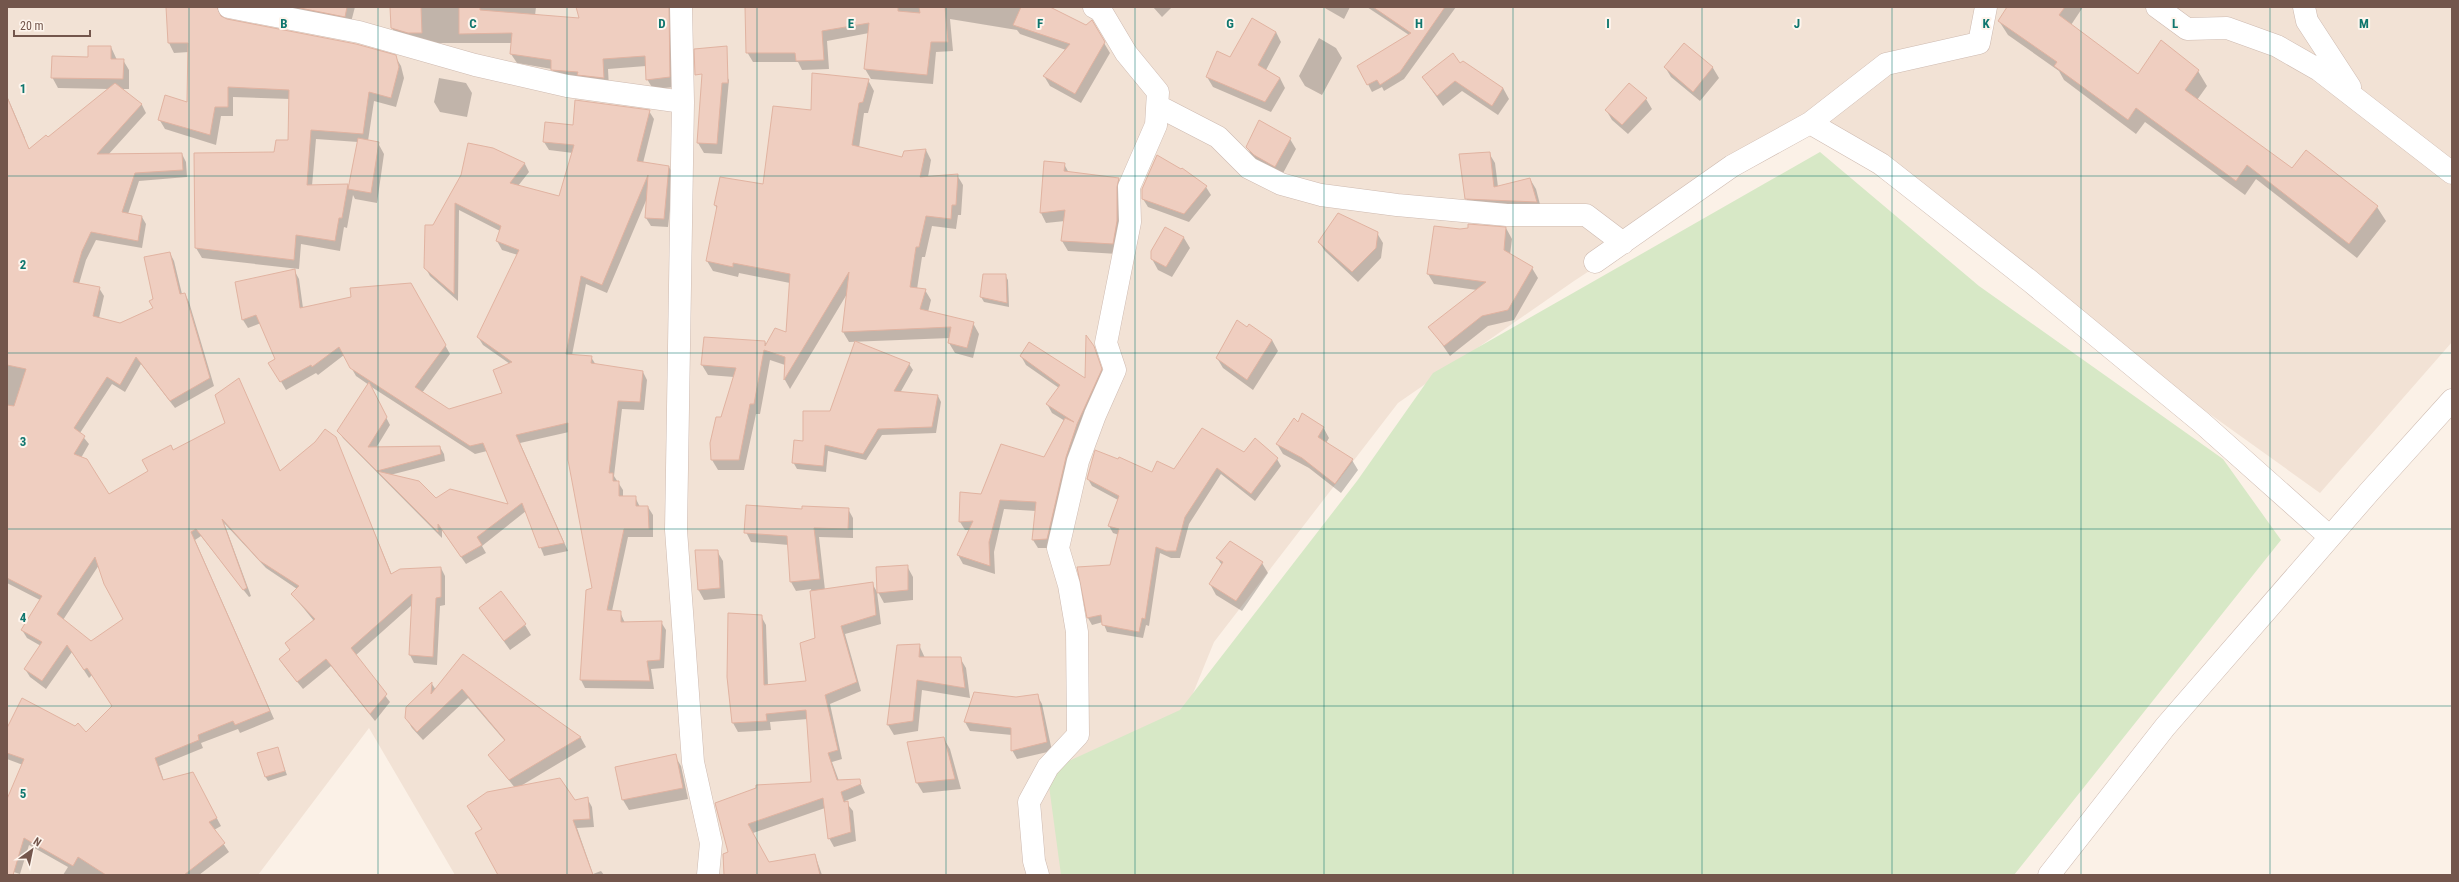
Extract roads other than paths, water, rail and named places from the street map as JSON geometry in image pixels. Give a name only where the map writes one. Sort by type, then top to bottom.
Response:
[{"type":"street","points":[[229,7],[359,32],[475,65],[567,86],[683,102]]},
{"type":"street","points":[[681,7],[683,102],[676,530],[693,762],[711,843],[708,875]]},
{"type":"street","points":[[1038,875],[1034,861],[1029,802],[1048,767],[1078,736],[1077,632],[1070,585],[1058,548],[1078,460],[1095,415],[1115,370],[1106,343],[1130,222],[1129,187],[1156,125],[1158,106],[1158,92],[1126,53],[1101,11],[1094,7]]},
{"type":"street","points":[[1595,262],[1732,166],[1810,123],[1886,64],[1979,43],[1986,7]]},
{"type":"street","points":[[2157,7],[2187,29],[2227,28],[2277,46],[2319,70],[2452,174]]},
{"type":"street","points":[[2304,7],[2307,21],[2359,100]]},
{"type":"street","points":[[1158,106],[1218,136],[1249,168],[1280,184],[1321,195],[1397,205],[1507,215],[1586,215],[1623,242]]},
{"type":"street","points":[[1810,123],[1881,164],[2030,281],[2201,422],[2330,537]]},
{"type":"street","points":[[2049,875],[2165,727],[2330,537],[2452,400]]}]
